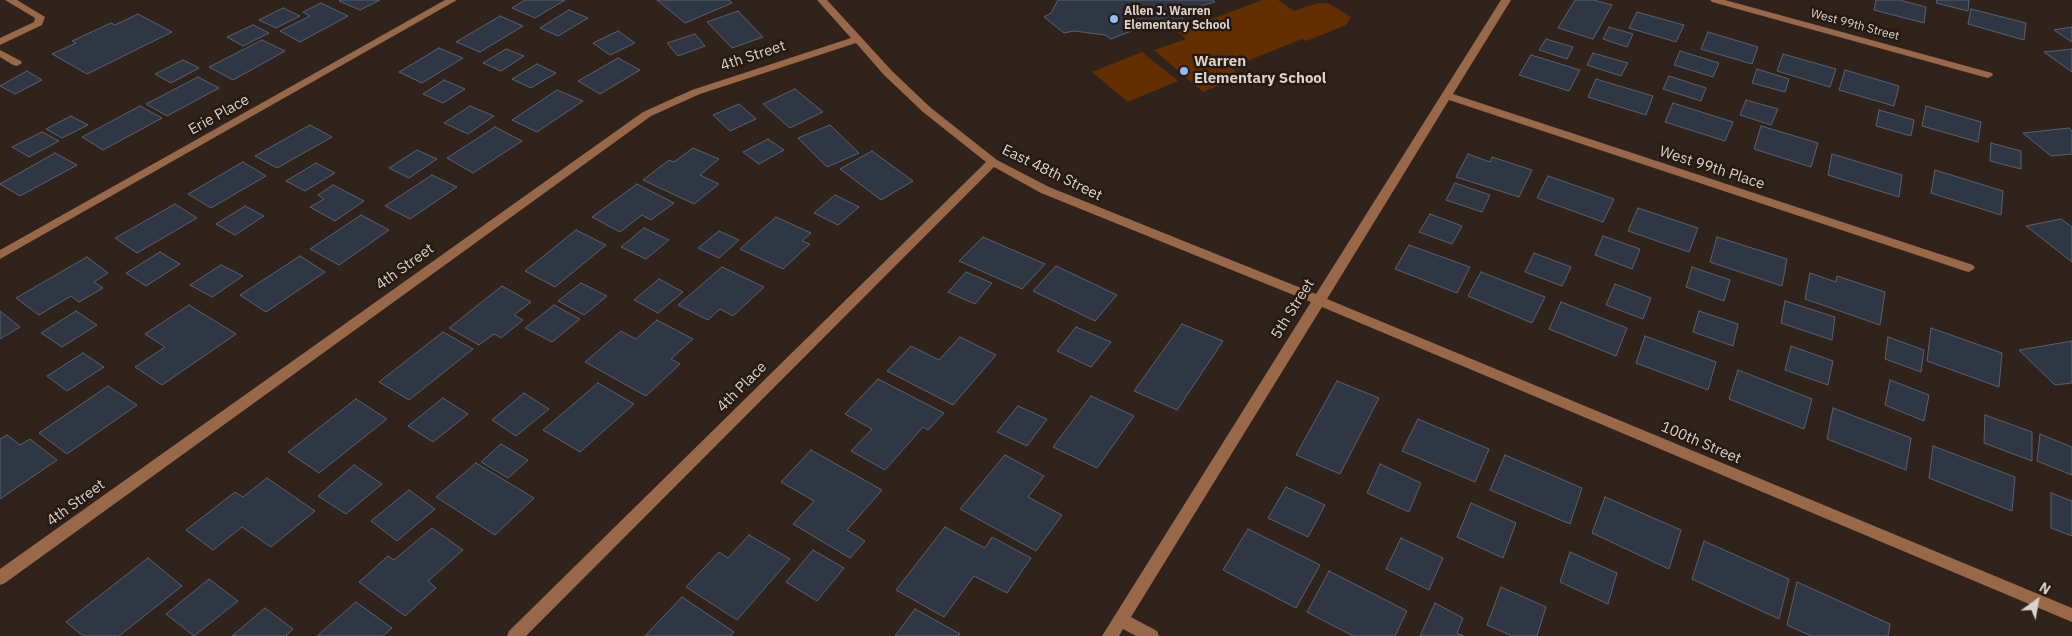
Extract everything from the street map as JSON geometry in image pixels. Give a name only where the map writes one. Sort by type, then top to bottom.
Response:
[{"type":"street","points":[[0,42],[39,23],[40,16],[10,0]]},
{"type":"street","name":"Erie Place","points":[[0,255],[452,0]]},
{"type":"street","name":"East 48th Street","points":[[822,0],[888,73],[927,110],[992,162],[1045,190],[1089,209],[1318,300]]},
{"type":"street","name":"5th Street","points":[[1110,636],[1445,95],[1506,0]]},
{"type":"street","name":"West 99th Street","points":[[1715,0],[1988,75]]},
{"type":"street","name":"4th Street","points":[[0,578],[647,114],[696,92],[858,38]]},
{"type":"street","points":[[0,53],[17,63]]},
{"type":"street","name":"West 99th Place","points":[[1445,95],[1969,268]]},
{"type":"street","name":"4th Place","points":[[514,636],[992,162]]},
{"type":"street","name":"100th Street","points":[[1318,300],[2072,615]]},
{"type":"street","points":[[1120,619],[1151,636]]},
{"type":"shaded area","points":[[1262,0],[1278,0],[1294,11],[1318,3],[1330,4],[1351,17],[1346,25],[1306,41],[1302,39],[1232,67],[1239,77],[1203,92],[1154,50],[1186,39],[1178,32]]},
{"type":"shaded area","points":[[1142,52],[1178,81],[1128,102],[1092,72]]},
{"type":"building","points":[[380,0],[360,10],[339,1]]},
{"type":"building","points":[[525,0],[565,0],[535,18],[512,8]]},
{"type":"building","points":[[657,0],[729,0],[732,3],[685,23]]},
{"type":"building","name":"Allen J. Warren Elementary School","points":[[1058,0],[1213,0],[1215,2],[1184,11],[1182,21],[1161,29],[1139,28],[1111,39],[1105,35],[1074,31],[1064,33],[1044,17],[1051,13]]},
{"type":"building","points":[[1575,0],[1593,0],[1612,5],[1593,39],[1558,28]]},
{"type":"building","points":[[1876,0],[1899,0],[1926,7],[1924,23],[1874,10]]},
{"type":"building","points":[[1937,0],[1969,0],[1968,11],[1936,3]]},
{"type":"building","points":[[321,3],[348,16],[300,42],[280,31],[310,16],[303,12]]},
{"type":"building","points":[[283,8],[300,16],[276,28],[259,20]]},
{"type":"building","points":[[1971,9],[2026,23],[2024,40],[1968,24]]},
{"type":"building","points":[[569,10],[588,18],[558,36],[540,28]]},
{"type":"building","points":[[738,11],[763,37],[732,48],[707,22]]},
{"type":"building","points":[[1637,12],[1684,25],[1676,42],[1629,28]]},
{"type":"building","points":[[138,14],[172,32],[87,74],[52,54],[76,43],[72,41],[111,23],[115,25]]},
{"type":"building","points":[[500,16],[523,26],[480,52],[456,42]]},
{"type":"building","points":[[253,25],[269,33],[243,46],[227,37]]},
{"type":"building","points":[[1609,27],[1633,34],[1627,47],[1603,39]]},
{"type":"building","points":[[2072,27],[2072,42],[2054,30]]},
{"type":"building","points":[[618,31],[635,43],[610,55],[593,43]]},
{"type":"building","points":[[1708,32],[1758,47],[1752,64],[1701,49]]},
{"type":"building","points":[[695,34],[705,46],[678,56],[667,43]]},
{"type":"building","points":[[1546,39],[1573,47],[1567,59],[1539,50]]},
{"type":"building","points":[[262,40],[285,51],[233,80],[209,67]]},
{"type":"building","points":[[439,48],[463,58],[422,83],[399,72]]},
{"type":"building","points":[[506,49],[524,56],[501,71],[483,63]]},
{"type":"building","points":[[2072,49],[2072,72],[2044,52]]},
{"type":"building","points":[[1680,51],[1719,63],[1713,77],[1674,65]]},
{"type":"building","points":[[1593,53],[1628,63],[1621,76],[1587,65]]},
{"type":"building","points":[[1783,54],[1836,69],[1830,87],[1777,71]]},
{"type":"building","points":[[1531,55],[1580,70],[1569,91],[1519,75]]},
{"type":"building","points":[[618,58],[640,70],[600,94],[578,81]]},
{"type":"building","points":[[183,60],[199,68],[171,83],[155,74]]},
{"type":"building","points":[[537,64],[556,73],[531,88],[512,79]]},
{"type":"building","points":[[1757,69],[1789,79],[1785,92],[1752,83]]},
{"type":"building","points":[[1845,70],[1899,86],[1894,106],[1839,90]]},
{"type":"building","points":[[27,71],[42,80],[15,94],[0,86]]},
{"type":"building","points":[[1669,76],[1706,88],[1701,101],[1663,89]]},
{"type":"building","points":[[198,77],[219,88],[167,116],[146,104]]},
{"type":"building","points":[[1596,79],[1653,96],[1646,115],[1588,97]]},
{"type":"building","points":[[444,80],[465,89],[443,103],[423,94]]},
{"type":"building","points":[[795,89],[823,112],[790,128],[763,104]]},
{"type":"building","points":[[557,90],[583,101],[537,132],[512,120]]},
{"type":"building","points":[[1746,100],[1778,109],[1771,125],[1740,115]]},
{"type":"building","points":[[1673,103],[1733,122],[1725,141],[1665,122]]},
{"type":"building","points":[[739,104],[756,119],[730,131],[713,115]]},
{"type":"building","points":[[140,106],[162,118],[103,150],[82,137]]},
{"type":"building","points":[[470,106],[494,116],[468,134],[444,123]]},
{"type":"building","points":[[1926,106],[1981,122],[1978,142],[1922,126]]},
{"type":"building","points":[[1879,110],[1914,120],[1911,136],[1876,126]]},
{"type":"building","points":[[71,116],[88,125],[62,138],[46,129]]},
{"type":"building","points":[[310,125],[332,137],[277,168],[255,156]]},
{"type":"building","points":[[830,125],[859,153],[827,167],[798,138]]},
{"type":"building","points":[[1761,126],[1818,143],[1811,167],[1754,149]]},
{"type":"building","points":[[495,127],[522,141],[473,173],[447,158]]},
{"type":"building","points":[[2069,128],[2072,131],[2072,154],[2051,156],[2023,133]]},
{"type":"building","points":[[42,132],[59,141],[29,157],[12,147]]},
{"type":"building","points":[[768,139],[784,150],[759,164],[743,152]]},
{"type":"building","points":[[1991,143],[2021,151],[2021,169],[1990,161]]},
{"type":"building","points":[[693,148],[719,159],[700,175],[719,184],[694,204],[643,180],[669,160],[674,162]]},
{"type":"building","points":[[417,150],[437,159],[409,178],[389,168]]},
{"type":"building","points":[[872,151],[913,181],[881,200],[840,169]]},
{"type":"building","points":[[55,153],[77,165],[20,196],[0,184]]},
{"type":"building","points":[[1468,154],[1490,162],[1492,157],[1532,170],[1519,197],[1456,177]]},
{"type":"building","points":[[1832,154],[1902,175],[1899,197],[1828,175]]},
{"type":"building","points":[[243,162],[266,176],[211,208],[188,194]]},
{"type":"building","points":[[316,163],[335,173],[305,191],[286,181]]},
{"type":"building","points":[[1935,170],[2003,191],[2001,215],[1931,193]]},
{"type":"building","points":[[432,175],[457,187],[410,219],[385,206]]},
{"type":"building","points":[[1548,176],[1614,199],[1603,222],[1537,198]]},
{"type":"building","points":[[1455,183],[1490,195],[1482,212],[1446,200]]},
{"type":"building","points":[[637,184],[674,203],[651,220],[642,215],[620,232],[592,217]]},
{"type":"building","points":[[333,185],[364,201],[335,221],[310,207],[324,199],[318,195]]},
{"type":"building","points":[[835,195],[859,207],[838,225],[814,213]]},
{"type":"building","points":[[175,204],[197,218],[137,253],[115,238]]},
{"type":"building","points":[[245,206],[264,216],[235,235],[216,224]]},
{"type":"building","points":[[1638,208],[1698,228],[1689,252],[1628,231]]},
{"type":"building","points":[[1430,214],[1462,226],[1452,244],[1419,232]]},
{"type":"building","points":[[361,215],[389,230],[339,265],[310,249]]},
{"type":"building","points":[[776,217],[811,233],[802,241],[810,244],[783,269],[740,249]]},
{"type":"building","points":[[2061,219],[2072,227],[2072,262],[2026,226]]},
{"type":"building","points":[[644,228],[669,240],[646,259],[621,247]]},
{"type":"building","points":[[576,230],[606,245],[555,287],[525,271]]},
{"type":"building","points":[[719,231],[739,240],[719,258],[698,248]]},
{"type":"building","points":[[1603,236],[1640,249],[1632,269],[1595,255]]},
{"type":"building","points":[[983,237],[1045,264],[1022,289],[959,261]]},
{"type":"building","points":[[1717,237],[1787,259],[1782,286],[1710,262]]},
{"type":"building","points":[[1409,245],[1470,267],[1457,293],[1395,269]]},
{"type":"building","points":[[160,252],[180,264],[146,286],[126,273]]},
{"type":"building","points":[[1534,253],[1571,267],[1562,286],[1525,272]]},
{"type":"building","points":[[300,256],[325,272],[266,312],[240,295]]},
{"type":"building","points":[[87,257],[108,273],[94,282],[103,288],[79,302],[71,296],[39,315],[16,298]]},
{"type":"building","points":[[221,265],[243,276],[212,297],[190,285]]},
{"type":"building","points":[[1056,266],[1117,295],[1095,321],[1033,291]]},
{"type":"building","points":[[722,267],[764,287],[733,316],[720,309],[708,320],[678,305]]},
{"type":"building","points":[[1692,267],[1730,280],[1724,301],[1686,287]]},
{"type":"building","points":[[966,272],[992,283],[975,304],[948,292]]},
{"type":"building","points":[[1481,272],[1545,297],[1532,323],[1468,296]]},
{"type":"building","points":[[1810,273],[1836,282],[1837,276],[1885,292],[1880,325],[1805,299]]},
{"type":"building","points":[[659,279],[683,292],[658,313],[634,300]]},
{"type":"building","points":[[581,283],[607,296],[584,315],[558,301]]},
{"type":"building","points":[[1615,284],[1651,298],[1643,319],[1606,305]]},
{"type":"building","points":[[502,286],[531,302],[514,315],[523,320],[501,338],[494,334],[479,345],[449,328]]},
{"type":"building","points":[[1785,301],[1835,317],[1832,340],[1781,323]]},
{"type":"building","points":[[1561,302],[1627,328],[1616,356],[1549,329]]},
{"type":"building","points":[[189,305],[236,334],[162,385],[135,367],[165,347],[145,334]]},
{"type":"building","points":[[554,305],[580,319],[552,342],[525,328]]},
{"type":"building","points":[[0,311],[20,327],[0,339]]},
{"type":"building","points":[[76,311],[97,325],[62,347],[41,333]]},
{"type":"building","points":[[1699,311],[1738,324],[1733,346],[1693,332]]},
{"type":"building","points":[[657,320],[693,339],[671,359],[680,364],[646,396],[585,362],[621,331],[636,339]]},
{"type":"building","points":[[1182,324],[1223,341],[1177,410],[1134,391]]},
{"type":"building","points":[[1076,327],[1111,342],[1091,367],[1057,351]]},
{"type":"building","points":[[1931,328],[2002,353],[1999,387],[1927,361]]},
{"type":"building","points":[[443,332],[473,349],[409,400],[379,382]]},
{"type":"building","points":[[1645,336],[1716,362],[1708,390],[1636,363]]},
{"type":"building","points":[[960,337],[996,355],[953,405],[887,371],[911,346],[939,360]]},
{"type":"building","points":[[1888,337],[1924,350],[1921,372],[1885,359]]},
{"type":"building","points":[[2072,341],[2072,383],[2055,385],[2019,350]]},
{"type":"building","points":[[1791,346],[1833,361],[1828,385],[1785,370]]},
{"type":"building","points":[[83,353],[104,367],[67,391],[47,376]]},
{"type":"building","points":[[1738,370],[1812,399],[1804,429],[1729,399]]},
{"type":"building","points":[[878,379],[944,413],[928,430],[923,427],[885,470],[851,451],[872,429],[845,414]]},
{"type":"building","points":[[1890,380],[1929,395],[1924,421],[1885,405]]},
{"type":"building","points":[[1337,381],[1379,398],[1340,474],[1296,455]]},
{"type":"building","points":[[598,383],[634,404],[580,452],[543,430]]},
{"type":"building","points":[[108,386],[137,405],[67,454],[39,433]]},
{"type":"building","points":[[524,393],[549,409],[516,436],[492,420]]},
{"type":"building","points":[[1091,396],[1134,416],[1097,468],[1053,447]]},
{"type":"building","points":[[443,398],[468,414],[433,442],[408,426]]},
{"type":"building","points":[[356,399],[387,419],[319,473],[288,452]]},
{"type":"building","points":[[1018,406],[1047,419],[1027,446],[997,432]]},
{"type":"building","points":[[1833,408],[1911,438],[1906,470],[1827,439]]},
{"type":"building","points":[[1985,415],[2032,432],[2032,461],[1984,443]]},
{"type":"building","points":[[1418,419],[1489,449],[1475,482],[1402,451]]},
{"type":"building","points":[[2040,434],[2072,447],[2072,475],[2037,461]]},
{"type":"building","points":[[7,435],[20,445],[30,439],[57,460],[0,499],[0,439]]},
{"type":"building","points":[[501,444],[528,460],[508,478],[481,462]]},
{"type":"building","points":[[1933,446],[2015,477],[2012,511],[1929,478]]},
{"type":"building","points":[[811,450],[882,490],[847,530],[865,541],[850,558],[793,524],[814,501],[781,482]]},
{"type":"building","points":[[1005,455],[1044,476],[1028,497],[1062,515],[1036,551],[960,509]]},
{"type":"building","points":[[1505,455],[1582,488],[1570,524],[1490,490]]},
{"type":"building","points":[[476,463],[534,498],[495,535],[436,497]]},
{"type":"building","points":[[1380,464],[1421,483],[1409,512],[1367,493]]},
{"type":"building","points":[[354,465],[382,484],[346,514],[318,496]]},
{"type":"building","points":[[267,478],[315,511],[271,547],[242,527],[213,550],[186,530],[235,492],[243,497]]},
{"type":"building","points":[[1286,487],[1325,505],[1308,537],[1268,518]]},
{"type":"building","points":[[409,490],[435,509],[397,541],[371,521]]},
{"type":"building","points":[[2051,493],[2072,501],[2072,536],[2051,528]]},
{"type":"building","points":[[1605,497],[1681,530],[1669,569],[1592,533]]},
{"type":"building","points":[[1471,503],[1516,523],[1503,558],[1457,537]]},
{"type":"building","points":[[945,527],[985,548],[992,537],[1031,558],[1007,593],[974,576],[944,617],[896,590]]},
{"type":"building","points":[[432,528],[463,550],[428,581],[436,588],[405,616],[359,582],[388,556],[394,560]]},
{"type":"building","points":[[1248,529],[1320,565],[1296,608],[1223,570]]},
{"type":"building","points":[[749,535],[790,559],[737,620],[686,587],[719,552],[728,558]]},
{"type":"building","points":[[1401,538],[1443,558],[1429,590],[1386,569]]},
{"type":"building","points":[[1704,541],[1789,579],[1779,619],[1692,579]]},
{"type":"building","points":[[813,550],[844,568],[817,601],[786,582]]},
{"type":"building","points":[[1570,552],[1617,573],[1608,604],[1560,582]]},
{"type":"building","points":[[148,558],[182,586],[119,636],[83,636],[66,622]]},
{"type":"building","points":[[1329,571],[1407,611],[1395,636],[1353,636],[1307,612]]},
{"type":"building","points":[[209,579],[238,601],[194,636],[166,614]]},
{"type":"building","points":[[1797,582],[1890,624],[1888,636],[1811,636],[1787,625]]},
{"type":"building","points":[[1501,587],[1546,607],[1537,636],[1512,636],[1487,625]]},
{"type":"building","points":[[682,597],[734,632],[731,636],[645,636]]},
{"type":"building","points":[[356,602],[392,628],[383,636],[317,636]]},
{"type":"building","points":[[1435,603],[1463,618],[1457,633],[1464,636],[1420,636]]},
{"type":"building","points":[[265,608],[293,629],[286,636],[232,636]]},
{"type":"building","points":[[915,609],[960,634],[958,636],[895,636]]},
{"type":"place","name":"Allen J. Warren Elementary School","points":[[1114,19]]},
{"type":"place","name":"Warren Elementary School","points":[[1184,71]]}]
